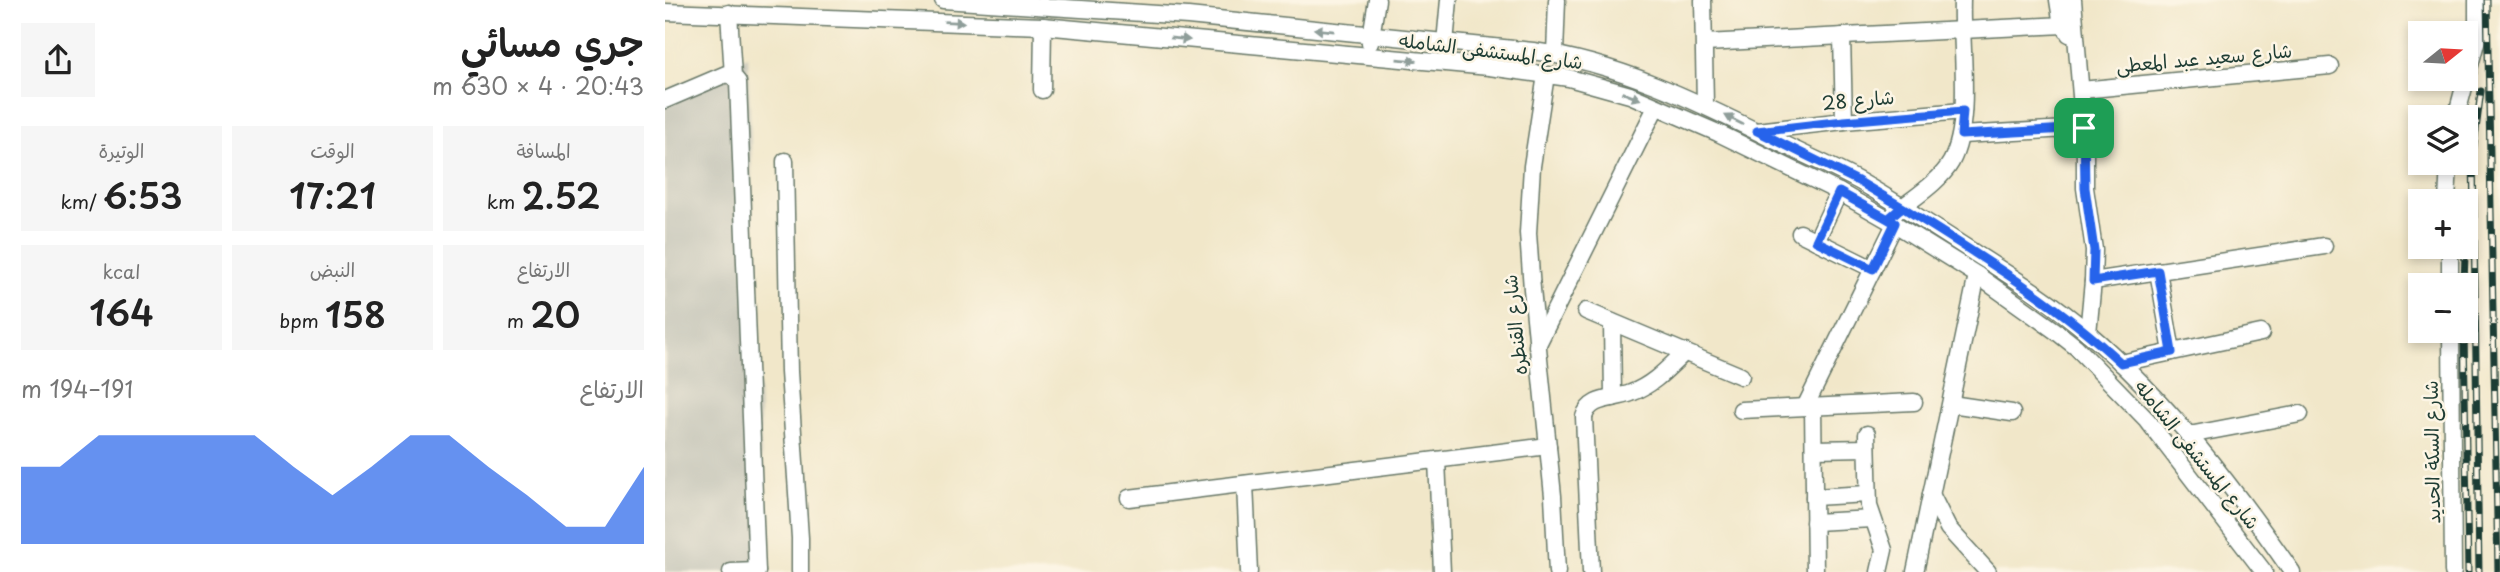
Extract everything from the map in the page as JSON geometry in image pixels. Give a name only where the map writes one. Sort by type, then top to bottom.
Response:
[{"type":"street","name":"شارع المستشفى الشامله","points":[[943,0],[1190,8],[1371,35],[1555,54],[1651,82],[1706,105],[1858,181],[1902,207],[2036,292],[2088,333],[2121,363],[2189,435],[2259,523],[2292,572]]},
{"type":"street","points":[[1368,57],[1377,0]]},
{"type":"street","points":[[1444,43],[1449,0]]},
{"type":"street","points":[[1555,54],[1557,0]]},
{"type":"street","points":[[1703,0],[1706,105]]},
{"type":"street","points":[[1815,572],[1814,449],[1809,407],[1873,269],[1891,221],[1902,207],[1933,182],[1950,163],[1961,135],[1962,0]]},
{"type":"street","points":[[2059,0],[2064,25],[2078,44]]},
{"type":"street","points":[[2073,0],[2084,128],[2085,188],[2094,250],[2088,333]]},
{"type":"street","points":[[2459,105],[2477,39],[2477,0]]},
{"type":"street","name":"شارع المستشفى الشامله","points":[[665,12],[1043,26],[1489,67],[1546,75],[1607,88],[1779,161],[1839,192],[1977,275],[2077,347],[2147,420],[2264,572]]},
{"type":"street","points":[[729,13],[733,76],[738,85],[757,571],[730,572]]},
{"type":"street","points":[[1705,43],[2064,25]]},
{"type":"street","points":[[1042,90],[1043,26]]},
{"type":"street","points":[[1842,37],[1844,121]]},
{"type":"street","name":"شارع سعيد عبد المعطى","points":[[2081,90],[2330,66]]},
{"type":"street","name":"شارع القنطره","points":[[1546,75],[1529,200],[1529,261],[1548,446],[1557,572]]},
{"type":"street","points":[[665,100],[722,76],[733,76]]},
{"type":"street","points":[[1537,346],[1656,107]]},
{"type":"street","name":"شارع 28","points":[[1757,131],[1963,111]]},
{"type":"street","points":[[1961,135],[2084,128]]},
{"type":"street","points":[[785,161],[789,383],[800,572]]},
{"type":"street","points":[[1816,241],[1839,192]]},
{"type":"street","points":[[1800,233],[1873,269]]},
{"type":"street","points":[[2093,281],[2324,246]]},
{"type":"street","points":[[2158,271],[2172,352]]},
{"type":"street","points":[[1915,572],[1977,275]]},
{"type":"street","points":[[1586,311],[1741,376]]},
{"type":"street","points":[[1612,322],[1613,398]]},
{"type":"street","points":[[2121,363],[2261,333]]},
{"type":"street","name":"شارع السكة الحديد","points":[[2451,343],[2453,572]]},
{"type":"street","points":[[1591,572],[1585,411],[1595,402],[1632,393],[1652,383],[1685,352]]},
{"type":"street","points":[[1741,410],[1914,402]]},
{"type":"street","points":[[1951,404],[2012,413]]},
{"type":"street","points":[[2189,435],[2300,414]]},
{"type":"street","points":[[1814,449],[1867,441],[1868,495],[1873,520],[1884,550],[1879,572]]},
{"type":"street","points":[[1129,498],[1548,446]]},
{"type":"street","points":[[1437,460],[1442,572]]},
{"type":"street","points":[[1245,484],[1249,572]]},
{"type":"street","points":[[1814,496],[1868,495]]},
{"type":"street","points":[[1931,495],[1948,528],[1987,572]]},
{"type":"street","points":[[1814,522],[1873,520]]},
{"type":"shaded area","points":[[748,56],[765,572],[665,572],[665,90]]},
{"type":"railway","points":[[2487,0],[2498,572]]},
{"type":"railway","points":[[2478,114],[2481,91]]},
{"type":"railway","points":[[2473,175],[2479,572]]},
{"type":"railway","points":[[2464,273],[2465,259]]},
{"type":"railway","points":[[2464,343],[2468,572]]},
{"type":"route","points":[[2084,128],[1961,135],[1963,111],[1757,131],[1858,181],[1902,207],[1888,219],[1839,192],[1816,241],[1873,269],[1895,223],[1888,219],[1902,207],[2036,292],[2121,363],[2172,352],[2158,271],[2093,281],[2094,250],[2085,188],[2084,128]]}]
